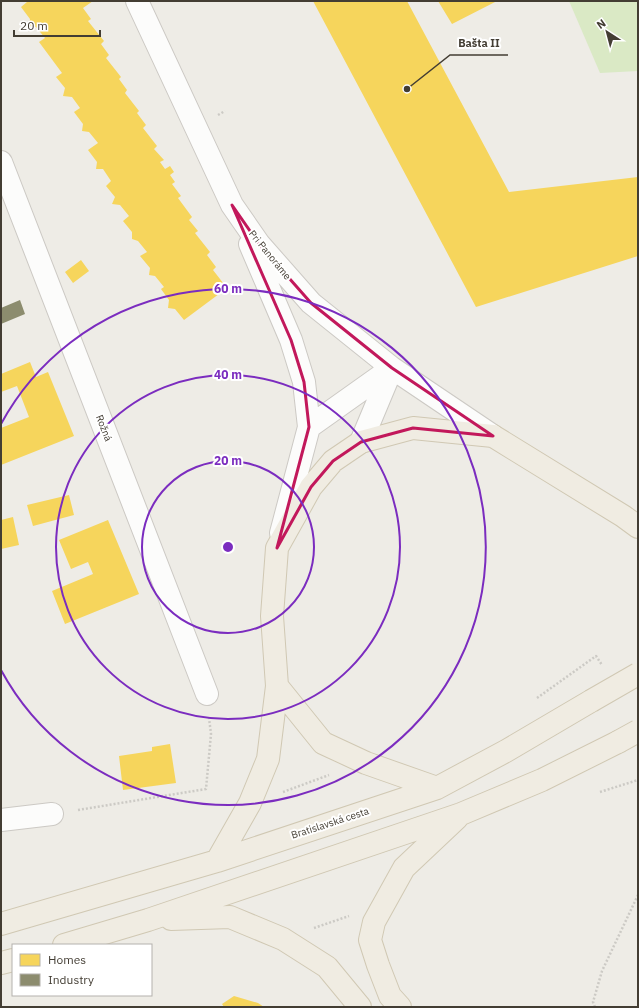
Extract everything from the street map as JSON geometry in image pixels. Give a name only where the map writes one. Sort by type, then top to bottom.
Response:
[{"type":"main road","points":[[217,861],[250,802],[268,759],[277,686],[272,616],[277,548],[311,487],[333,461],[361,442],[413,428],[493,436],[623,516],[638,527]]},
{"type":"main road","name":"Bratislavská cesta","points":[[1,924],[217,861],[437,788],[512,747],[638,674]]},
{"type":"main road","points":[[277,686],[323,743],[366,763],[437,788]]},
{"type":"main road","points":[[67,944],[148,920],[461,814],[542,780],[638,731]]},
{"type":"main road","points":[[400,1007],[390,996],[370,940],[374,922],[404,868],[461,814]]},
{"type":"main road","points":[[148,920],[230,917],[282,939],[327,968],[360,1007]]},
{"type":"main road","points":[[1,964],[12,960]]},
{"type":"street","name":"Pri Panoráme","points":[[137,1],[232,205],[259,244],[311,303],[392,368],[493,436]]},
{"type":"street","name":"Rožná","points":[[1,162],[207,694]]},
{"type":"street","points":[[232,205],[291,340],[304,382],[309,427],[277,548]]},
{"type":"street","points":[[309,427],[392,368]]},
{"type":"street","points":[[361,442],[392,368]]},
{"type":"street","points":[[1,820],[52,814]]},
{"type":"path","points":[[537,698],[596,656]]},
{"type":"path","points":[[52,814],[206,789],[211,734],[207,694]]},
{"type":"path","points":[[279,793],[330,775]]},
{"type":"path","points":[[600,792],[638,780]]},
{"type":"path","points":[[595,1007],[592,1002],[602,971],[638,895]]},
{"type":"path","points":[[311,929],[355,914]]},
{"type":"highlighted area","points":[[232,205],[259,244],[311,303],[392,368],[493,436],[413,428],[361,442],[333,461],[311,487],[277,548],[309,427],[304,382],[291,340]]},
{"type":"green space","points":[[569,1],[638,1],[638,71],[600,73]]},
{"type":"building: Homes","points":[[26,1],[93,1],[83,8],[91,19],[88,21],[104,41],[101,44],[109,55],[106,58],[121,77],[119,79],[127,90],[125,93],[139,111],[137,113],[146,125],[143,128],[157,146],[154,149],[164,160],[160,162],[165,169],[170,166],[174,172],[170,175],[175,182],[172,184],[181,196],[178,198],[192,217],[189,220],[198,231],[195,233],[210,252],[207,255],[216,267],[213,270],[227,288],[184,320],[175,309],[168,308],[169,300],[161,289],[164,287],[155,276],[149,275],[150,268],[140,256],[147,252],[138,241],[132,239],[132,232],[123,221],[129,216],[120,205],[112,204],[115,197],[106,186],[111,181],[103,169],[96,169],[97,162],[88,150],[98,143],[89,132],[82,131],[83,124],[74,112],[80,108],[72,97],[63,96],[65,88],[56,77],[62,73],[39,42],[45,38],[36,27],[29,26],[30,19],[21,7],[27,2]]},
{"type":"building: Homes","points":[[313,1],[407,1],[509,192],[638,177],[638,256],[476,307]]},
{"type":"building: Homes","points":[[438,1],[497,1],[452,24]]},
{"type":"building: Homes","points":[[81,260],[89,271],[73,283],[65,272]]},
{"type":"building: Homes","points":[[30,362],[36,377],[48,372],[74,436],[1,465],[1,428],[29,417],[17,386],[1,392],[1,374]]},
{"type":"building: Homes","points":[[69,495],[74,515],[33,526],[27,505]]},
{"type":"building: Homes","points":[[13,517],[19,545],[1,549],[1,520]]},
{"type":"building: Homes","points":[[108,520],[139,594],[65,624],[52,591],[93,574],[88,562],[71,569],[59,540]]},
{"type":"building: Homes","points":[[170,744],[176,783],[123,790],[119,756],[152,751],[152,747]]},
{"type":"building: Homes","points":[[234,996],[258,1003],[264,1007],[224,1007],[222,1004]]},
{"type":"building: Industry","points":[[20,300],[25,314],[1,324],[1,308]]},
{"type":"place","name":"Bašta II","points":[[407,89]]}]
